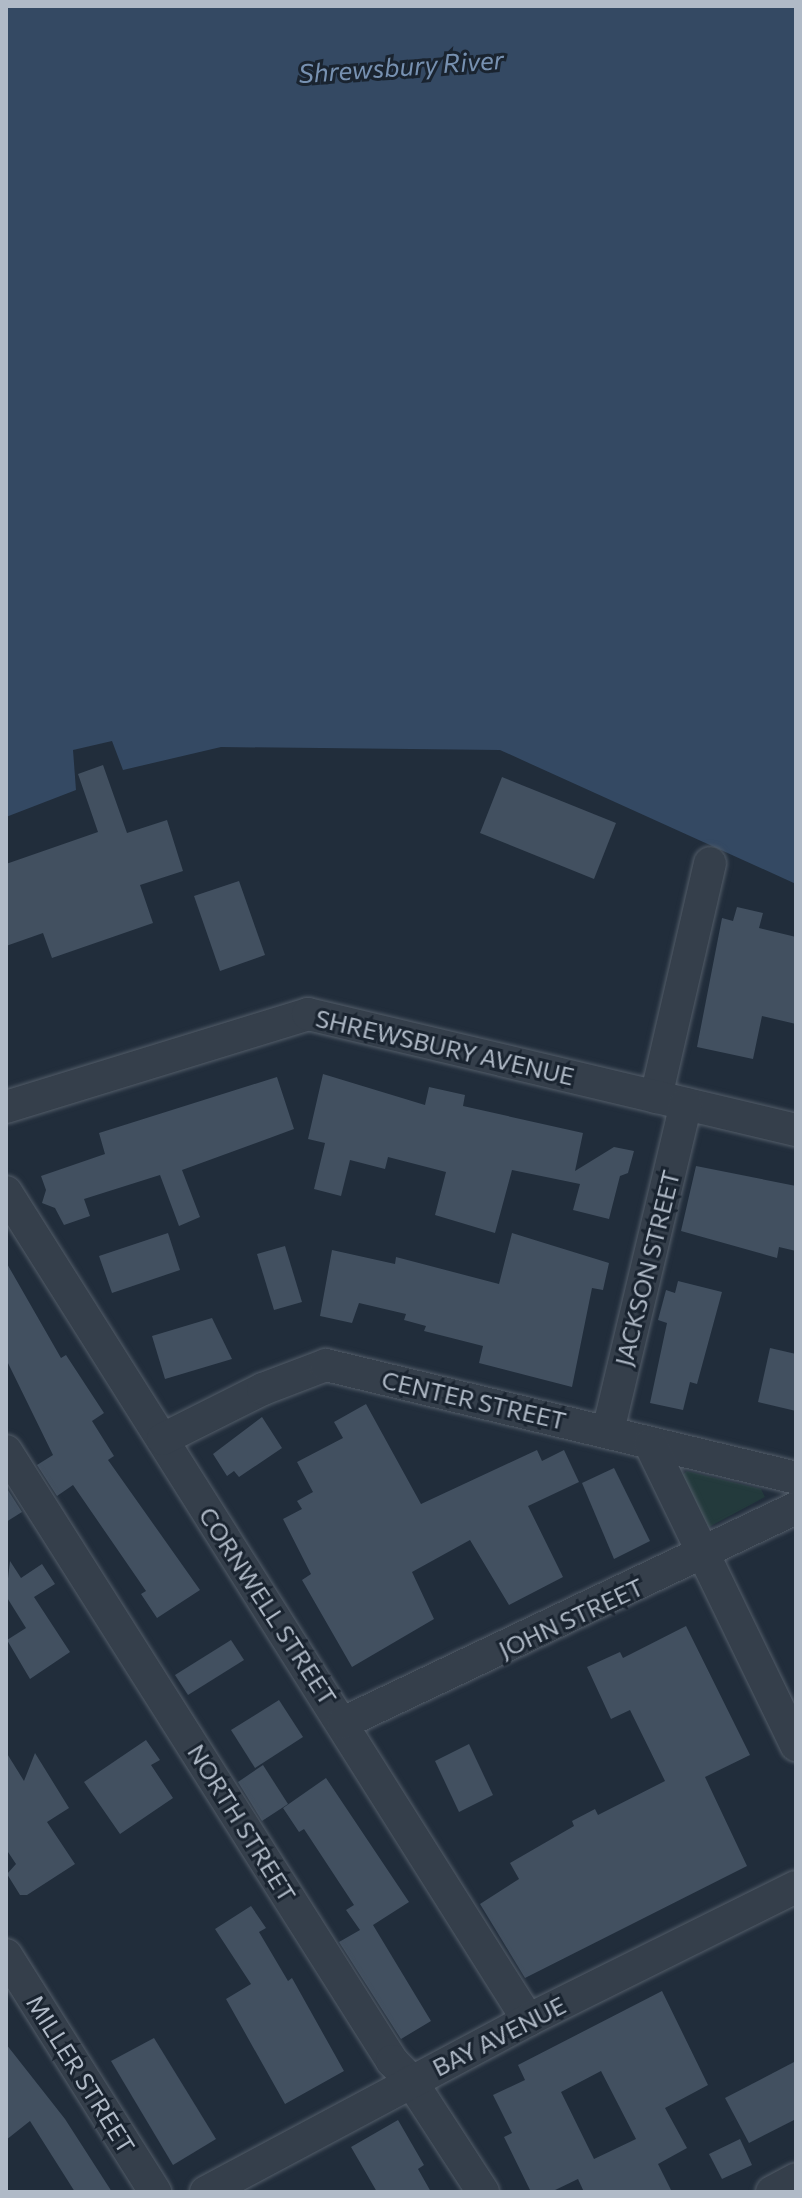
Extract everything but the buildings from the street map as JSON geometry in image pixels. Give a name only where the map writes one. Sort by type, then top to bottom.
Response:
[{"type":"street","name":"JACKSON STREET","points":[[608,1431],[671,1100],[710,863]]},
{"type":"street","name":"SHREWSBURY AVENUE","points":[[7,1104],[308,1014],[796,1130]]},
{"type":"street","name":"CORNWELL STREET","points":[[6,1192],[528,2020]]},
{"type":"street","name":"CENTER STREET","points":[[163,1439],[263,1389],[326,1365],[796,1478]]},
{"type":"street","points":[[650,1444],[796,1745]]},
{"type":"street","name":"NORTH STREET","points":[[6,1451],[392,2061],[411,2081],[483,2192]]},
{"type":"street","name":"JOHN STREET","points":[[343,1723],[703,1556],[796,1508]]},
{"type":"street","name":"BAY AVENUE","points":[[206,2192],[528,2020],[796,1887]]},
{"type":"street","name":"MILLER STREET","points":[[6,1955],[155,2192]]},
{"type":"street","points":[[772,2192],[796,2179]]},
{"type":"green space","points":[[687,1471],[761,1489],[765,1497],[709,1527],[681,1476]]},
{"type":"water","name":"Shrewsbury River","points":[[6,6],[796,6],[796,884],[500,750],[221,747],[123,770],[112,741],[73,750],[76,790],[6,817]]}]
